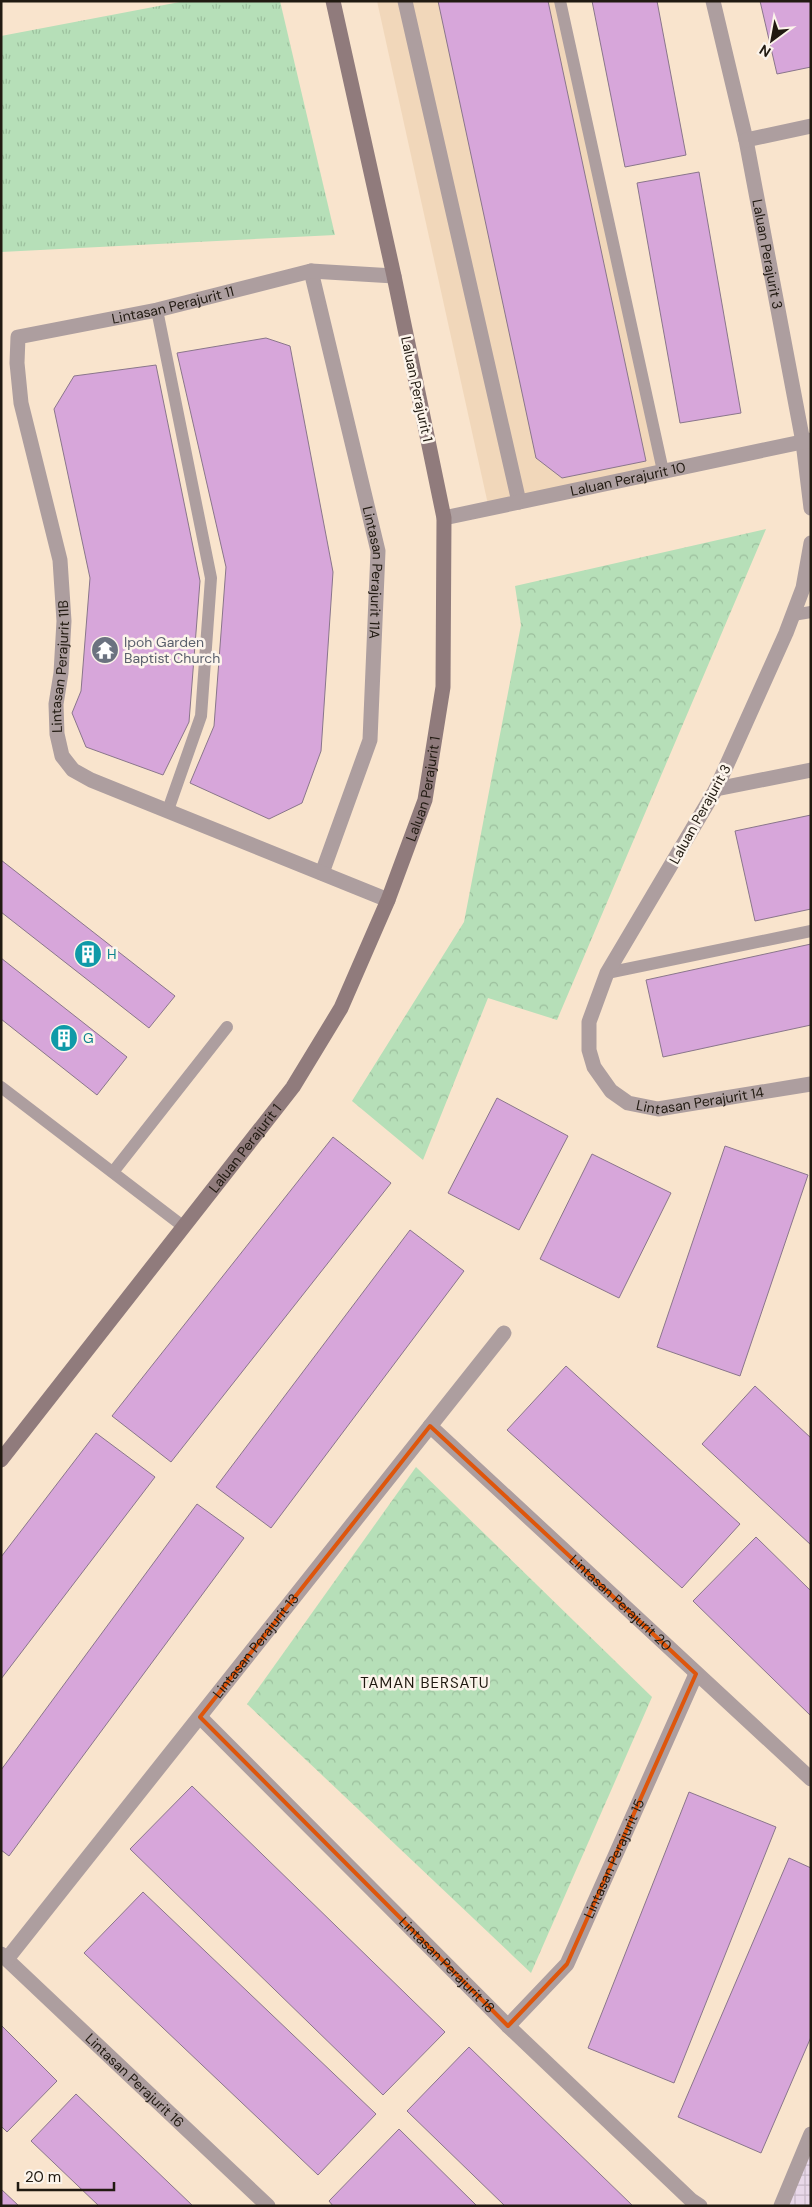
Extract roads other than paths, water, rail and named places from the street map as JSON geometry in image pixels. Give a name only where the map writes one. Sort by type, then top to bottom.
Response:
[{"type":"street","name":"Laluan Perajurit 1","points":[[1,1460],[293,1087],[341,1008],[388,900],[425,800],[443,686],[444,518],[394,276],[333,1]]},
{"type":"street","points":[[405,1],[519,502]]},
{"type":"street","name":"Laluan Perajurit 3","points":[[713,1],[746,140],[807,441],[811,508]]},
{"type":"street","points":[[746,140],[811,126]]},
{"type":"street","name":"Lintasan Perajurit 11","points":[[21,402],[17,363],[18,338],[157,310],[311,271],[394,276]]},
{"type":"street","name":"Lintasan Perajurit 11A","points":[[311,271],[378,551],[370,740],[322,873]]},
{"type":"street","name":"Lintasan Perajurit 11B","points":[[21,402],[60,560],[64,621],[61,673],[56,704],[57,734],[62,756],[73,770],[85,776],[388,900]]},
{"type":"street","name":"Laluan Perajurit 10","points":[[444,518],[807,441]]},
{"type":"street","name":"Laluan Perajurit 3","points":[[588,1050],[590,1022],[607,973],[716,789],[793,615],[803,588],[811,543]]},
{"type":"street","points":[[716,789],[811,770]]},
{"type":"street","name":"Lintasan Perajurit 14","points":[[588,1050],[594,1067],[611,1091],[628,1103],[658,1109],[811,1084]]},
{"type":"street","name":"Lintasan Perajurit 13","points":[[4,1957],[200,1717],[504,1334]]},
{"type":"street","name":"Lintasan Perajurit 20","points":[[430,1426],[811,1780]]},
{"type":"street","name":"Lintasan Perajurit 15","points":[[508,2026],[567,1964],[696,1674]]},
{"type":"street","name":"Lintasan Perajurit 18","points":[[200,1717],[508,2026],[691,2200],[700,2206]]},
{"type":"street","name":"Lintasan Perajurit 16","points":[[4,1957],[268,2206]]},
{"type":"street","points":[[781,2206],[811,2134]]},
{"type":"lane","points":[[560,1],[663,472]]},
{"type":"lane","points":[[157,310],[211,578],[201,716],[168,810]]},
{"type":"lane","points":[[793,615],[811,612]]},
{"type":"lane","points":[[607,973],[811,930]]},
{"type":"lane","points":[[113,1172],[226,1026]]},
{"type":"lane","points":[[1,1087],[184,1227]]},
{"type":"place","name":"Ipoh Garden Baptist Church","points":[[105,650]]},
{"type":"place","name":"H","points":[[88,954]]},
{"type":"place","name":"G","points":[[64,1038]]},
{"type":"district","name":"TAMAN BERSATU","points":[[425,1683]]}]
